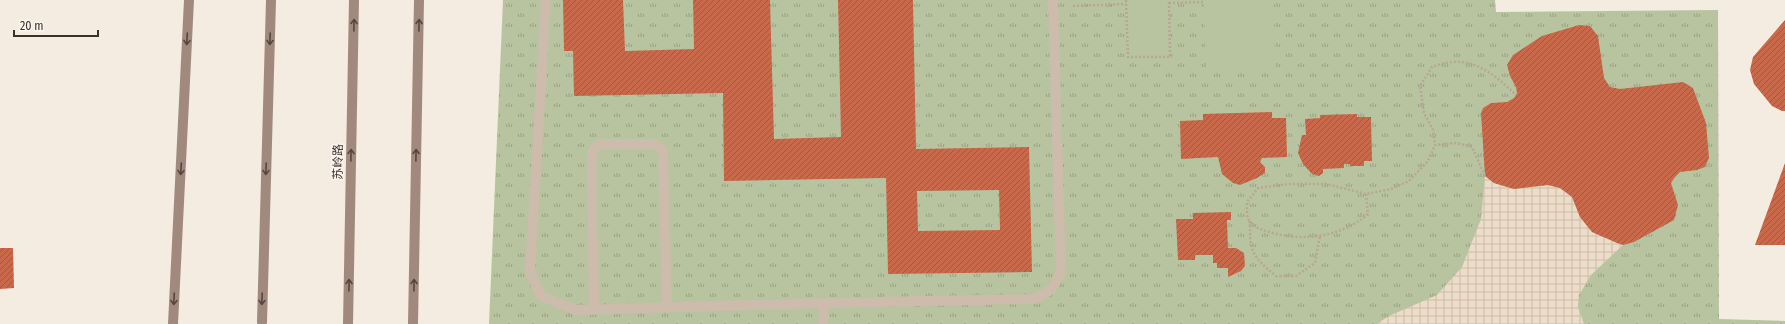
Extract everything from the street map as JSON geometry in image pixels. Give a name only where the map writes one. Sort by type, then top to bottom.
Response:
[{"type":"main road","points":[[172,324],[189,0]]},
{"type":"main road","points":[[262,322],[271,0]]},
{"type":"main road","name":"苏岭路","points":[[348,324],[354,0]]},
{"type":"main road","points":[[413,324],[419,0]]},
{"type":"lane","points":[[546,0],[530,273],[541,296],[575,310],[1035,299],[1052,289],[1061,272],[1053,3]]},
{"type":"lane","points":[[594,310],[592,152],[599,144],[654,144],[663,151],[667,307]]},
{"type":"lane","points":[[823,324],[824,303]]},
{"type":"path","points":[[1126,0],[1128,58],[1170,57],[1169,2],[1204,2]]},
{"type":"path","points":[[1053,3],[1126,4]]},
{"type":"path","points":[[1366,194],[1368,214],[1357,224],[1320,236],[1285,236],[1256,228],[1248,218],[1247,202],[1258,188],[1289,184],[1327,184],[1366,194],[1391,189],[1409,181],[1428,161],[1435,145],[1433,130],[1424,113],[1420,86],[1432,67],[1453,62],[1475,64],[1496,77],[1516,95]]},
{"type":"path","points":[[1435,145],[1456,143],[1472,148],[1485,176]]},
{"type":"path","points":[[1250,221],[1250,242],[1258,261],[1276,276],[1296,276],[1315,263],[1320,236]]},
{"type":"green space","points":[[503,0],[1495,0],[1496,12],[1718,10],[1719,319],[1785,321],[1785,324],[489,324]]},
{"type":"green space","points":[[1126,0],[1169,0],[1170,57],[1128,57]]},
{"type":"green space","points":[[1204,0],[1274,0],[1275,67],[1206,68]]},
{"type":"shaded area","points":[[1485,176],[1494,183],[1514,189],[1548,185],[1560,188],[1572,197],[1580,217],[1592,232],[1623,245],[1591,275],[1579,295],[1578,307],[1584,324],[1377,324],[1389,316],[1437,295],[1462,267],[1481,219]]},
{"type":"building","points":[[563,0],[623,0],[625,51],[694,49],[693,0],[770,0],[774,139],[841,137],[838,0],[913,0],[916,149],[1029,147],[1032,272],[888,274],[886,178],[724,181],[723,93],[574,96],[573,51],[564,51]],"holes":[[[999,190],[1000,230],[918,231],[917,191]]]},
{"type":"building","points":[[1785,20],[1785,111],[1782,111],[1772,106],[1754,84],[1750,70],[1753,57]]},
{"type":"building","points":[[1579,25],[1590,26],[1598,36],[1604,78],[1610,87],[1620,89],[1683,82],[1693,88],[1706,123],[1709,158],[1705,167],[1697,170],[1680,172],[1671,183],[1678,205],[1674,220],[1634,242],[1623,245],[1592,232],[1580,217],[1572,197],[1560,188],[1548,185],[1514,189],[1494,183],[1485,176],[1481,113],[1483,108],[1491,103],[1507,102],[1514,98],[1517,93],[1507,65],[1513,55],[1542,36]]},
{"type":"building","points":[[1272,112],[1272,118],[1286,118],[1287,157],[1262,158],[1260,162],[1265,167],[1265,173],[1257,178],[1240,185],[1233,183],[1222,174],[1218,157],[1181,159],[1180,121],[1203,120],[1203,114]]},
{"type":"building","points":[[1357,114],[1357,117],[1371,117],[1372,161],[1364,161],[1364,166],[1350,166],[1350,164],[1344,164],[1344,168],[1323,169],[1323,173],[1319,176],[1312,174],[1303,164],[1298,153],[1302,135],[1306,135],[1305,119],[1320,118],[1320,115]]},
{"type":"building","points":[[1785,163],[1785,245],[1755,245]]},
{"type":"building","points":[[1231,212],[1231,220],[1227,220],[1228,248],[1236,248],[1244,253],[1245,266],[1241,271],[1228,277],[1228,268],[1217,268],[1217,263],[1213,263],[1213,255],[1195,255],[1195,260],[1178,260],[1176,219],[1193,219],[1193,213]]},
{"type":"building","points":[[0,248],[13,248],[14,288],[0,289]]}]
